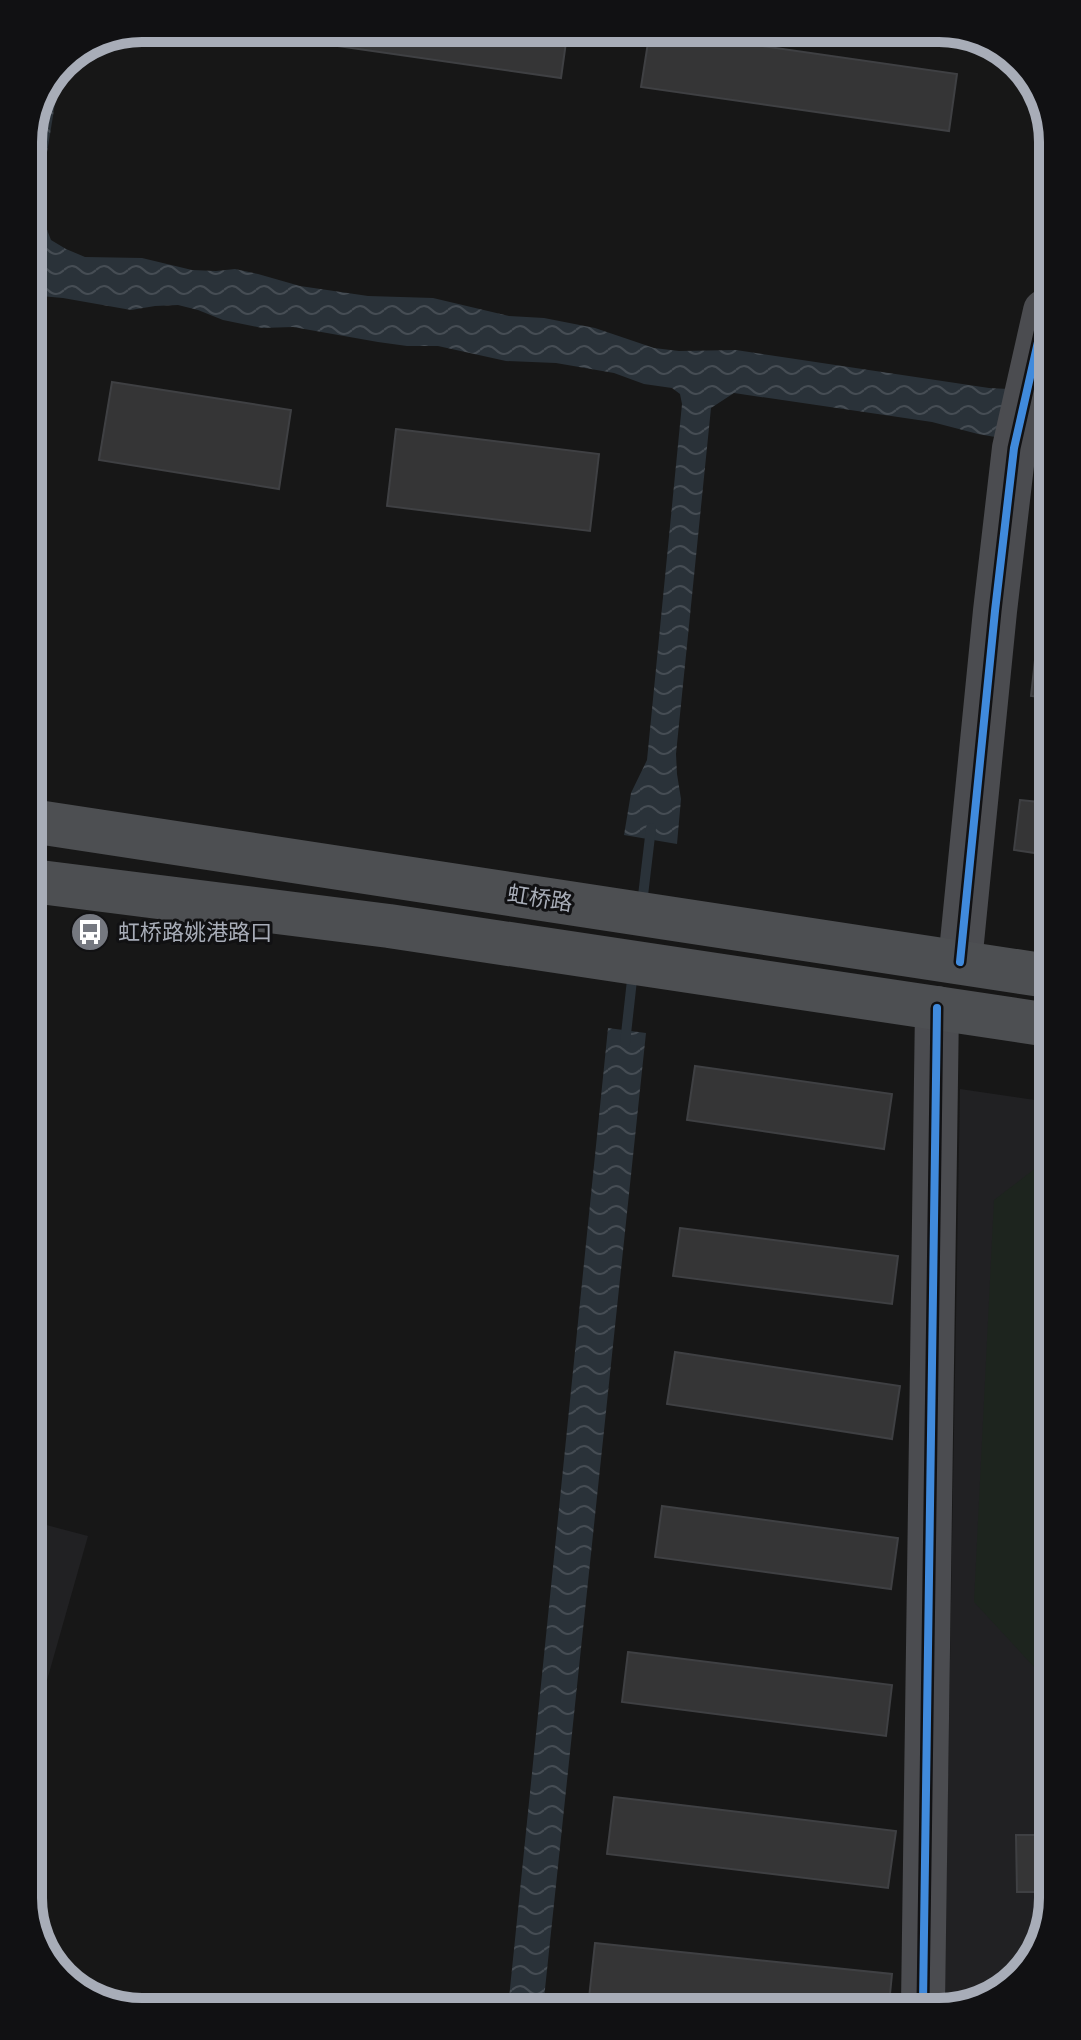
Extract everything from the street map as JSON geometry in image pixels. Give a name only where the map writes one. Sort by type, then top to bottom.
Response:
[{"type":"main road","name":"虹桥路","points":[[42,823],[1039,975]]},
{"type":"main road","points":[[42,882],[389,926],[1039,1023]]},
{"type":"street","points":[[960,962],[1014,448],[1039,338]]},
{"type":"street","points":[[923,1998],[937,1008]]},
{"type":"shaded area","points":[[960,1089],[1039,1101],[1039,1898],[1036,1924],[1029,1942],[1014,1964],[989,1985],[959,1996],[944,1997]]},
{"type":"shaded area","points":[[1039,1166],[1039,1669],[974,1602],[994,1200]]},
{"type":"shaded area","points":[[42,1524],[88,1536],[42,1698]]},
{"type":"water","points":[[57,90],[42,183],[45,116]]},
{"type":"water","points":[[42,217],[51,240],[85,257],[142,258],[192,270],[235,269],[300,286],[368,296],[433,298],[509,316],[544,318],[595,328],[654,348],[736,350],[989,388],[1039,391],[1039,445],[932,422],[734,393],[711,408],[676,754],[681,799],[677,844],[624,835],[631,793],[647,760],[682,404],[680,394],[672,388],[644,384],[614,373],[556,363],[506,361],[438,346],[407,346],[293,327],[262,328],[223,320],[178,305],[131,310],[42,296]]},
{"type":"water","points":[[608,1028],[646,1033],[544,1998],[509,1998]]},
{"type":"building","points":[[310,42],[566,42],[561,78]]},
{"type":"building","points":[[648,42],[734,42],[957,74],[949,131],[641,87]]},
{"type":"building","points":[[112,382],[291,410],[279,489],[99,460]]},
{"type":"building","points":[[396,429],[599,454],[590,531],[387,506]]},
{"type":"building","points":[[1037,642],[1039,642],[1039,697],[1031,696]]},
{"type":"building","points":[[1020,800],[1039,802],[1039,854],[1014,850]]},
{"type":"building","points":[[695,1066],[892,1094],[884,1149],[687,1120]]},
{"type":"building","points":[[680,1228],[898,1256],[892,1304],[673,1276]]},
{"type":"building","points":[[675,1352],[900,1386],[892,1439],[667,1404]]},
{"type":"building","points":[[662,1506],[898,1538],[891,1589],[655,1557]]},
{"type":"building","points":[[628,1652],[892,1685],[886,1736],[622,1702]]},
{"type":"building","points":[[614,1797],[896,1831],[888,1888],[607,1854]]},
{"type":"building","points":[[1016,1835],[1039,1835],[1039,1892],[1017,1892]]},
{"type":"building","points":[[595,1943],[892,1974],[890,1998],[589,1998]]},
{"type":"waterway","points":[[642,904],[651,828]]},
{"type":"waterway","points":[[625,1043],[633,971]]},
{"type":"cycle path","points":[[960,962],[1014,448],[1039,338]]},
{"type":"cycle path","points":[[923,1998],[937,1008]]},
{"type":"place","name":"虹桥路姚港路口","points":[[90,932]]}]
